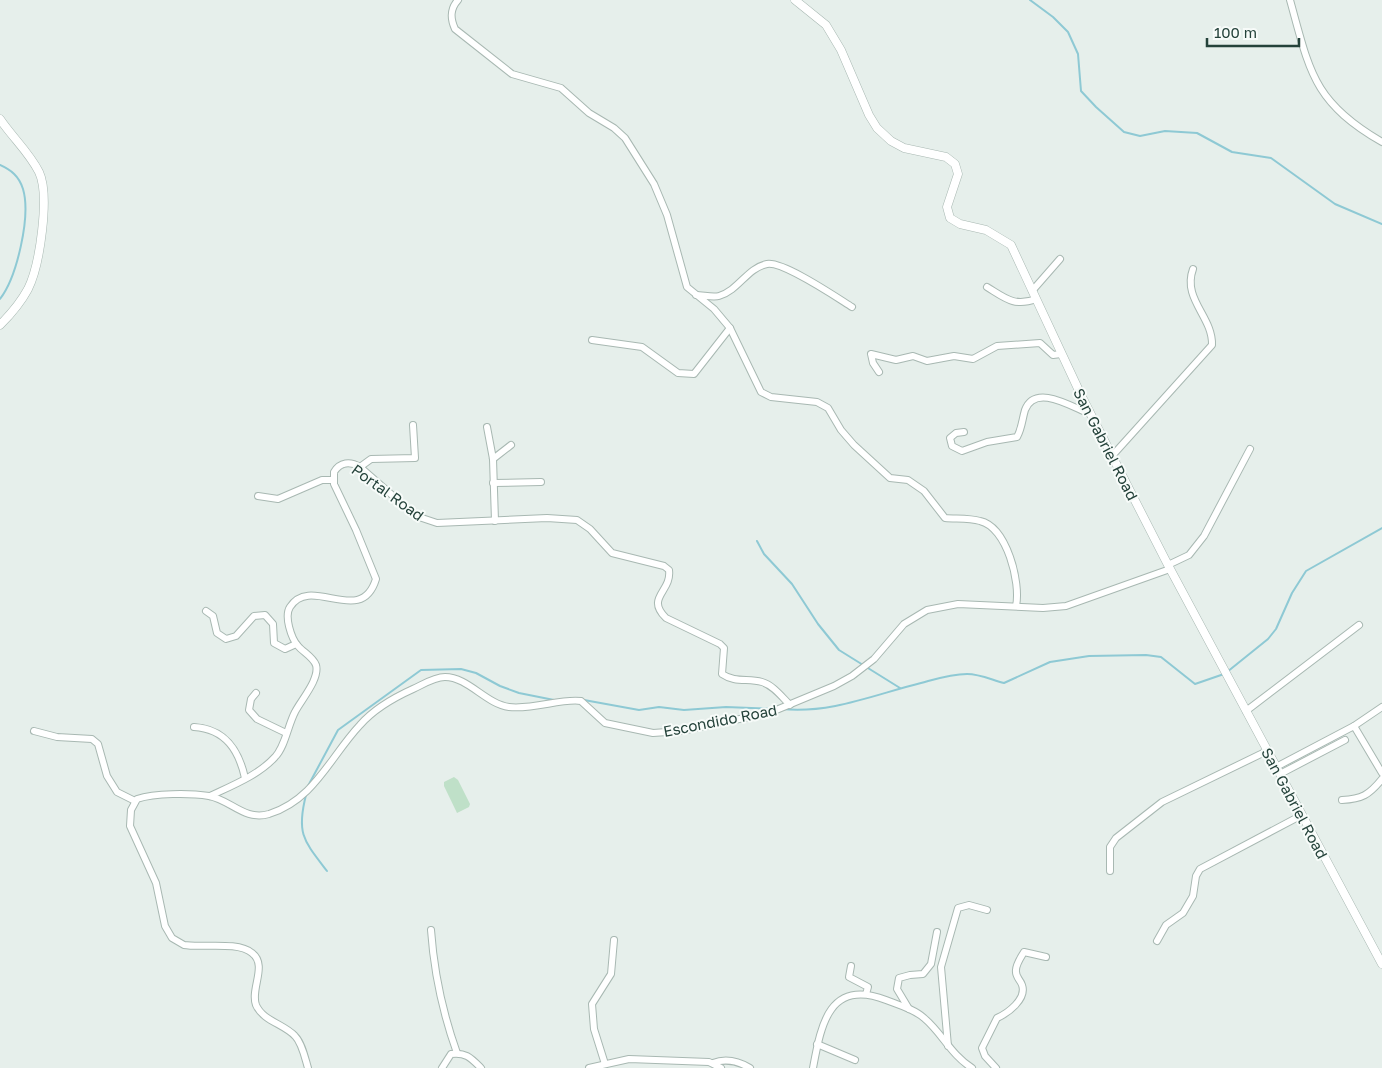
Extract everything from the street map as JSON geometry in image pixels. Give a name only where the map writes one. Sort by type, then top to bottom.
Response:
[{"type":"street","points":[[458,0],[452,10],[450,20],[455,29],[512,74],[561,88],[589,113],[614,128],[625,138],[654,184],[667,215],[687,287],[714,309],[730,328],[761,392],[771,397],[817,402],[828,408],[854,445],[890,478],[908,480],[924,491],[944,518],[982,521],[998,533],[1013,566],[1016,583],[1016,606]]},
{"type":"street","name":"San Gabriel Road","points":[[795,0],[826,25],[841,50],[868,115],[877,128],[891,141],[904,148],[946,157],[955,164],[958,174],[951,190],[947,207],[950,218],[960,224],[986,230],[1011,245],[1090,414],[1169,567],[1382,964]]},
{"type":"street","points":[[1290,0],[1304,49],[1324,95],[1343,116],[1382,142]]},
{"type":"street","points":[[0,119],[26,152],[38,171],[45,196],[32,278],[12,313],[0,325]]},
{"type":"street","points":[[1032,291],[1060,259]]},
{"type":"street","points":[[696,294],[718,296],[738,287],[752,270],[768,264],[787,268],[852,307]]},
{"type":"street","points":[[1112,456],[1212,345],[1212,336],[1192,296],[1189,280],[1193,269]]},
{"type":"street","points":[[987,287],[1010,301],[1024,304],[1036,299]]},
{"type":"street","points":[[592,340],[642,347],[678,373],[694,374],[730,328]]},
{"type":"street","points":[[878,372],[871,354],[896,360],[912,356],[927,361],[954,356],[972,359],[997,346],[1040,343],[1053,355],[1061,354]]},
{"type":"street","points":[[964,432],[956,433],[950,438],[952,446],[962,451],[987,442],[1017,437],[1022,428],[1025,409],[1033,399],[1043,396],[1090,414]]},
{"type":"street","points":[[360,467],[371,459],[414,458],[413,425]]},
{"type":"street","points":[[487,427],[493,459],[494,521]]},
{"type":"street","points":[[493,459],[511,445]]},
{"type":"street","name":"Escondido Road","points":[[135,801],[146,796],[156,795],[210,796],[252,816],[269,814],[301,798],[359,726],[376,710],[410,690],[441,678],[455,680],[492,702],[507,707],[538,707],[581,701],[604,723],[653,733],[681,731],[769,712],[790,705],[852,676],[874,659],[904,624],[926,610],[958,604],[1043,608],[1075,604],[1169,567],[1189,555],[1204,536],[1250,448]]},
{"type":"street","name":"Portal Road","points":[[210,796],[245,778],[276,757],[294,714],[317,674],[316,664],[296,644],[287,618],[289,607],[296,600],[307,596],[350,601],[362,599],[372,591],[376,579],[333,480],[334,472],[341,465],[350,463],[360,467],[416,516],[427,521],[449,523],[547,518],[577,520],[590,528],[612,553],[664,566],[669,570],[670,578],[656,604],[658,611],[666,618],[720,644],[724,648],[722,674],[727,677],[764,682],[790,705]]},
{"type":"street","points":[[258,496],[278,499],[322,480],[333,480]]},
{"type":"street","points":[[493,483],[541,482]]},
{"type":"street","points":[[206,611],[214,616],[217,633],[226,639],[236,636],[254,616],[265,615],[273,624],[274,643],[286,649],[296,644]]},
{"type":"street","points":[[1246,711],[1359,625]]},
{"type":"street","points":[[256,693],[251,698],[249,710],[257,719],[286,733]]},
{"type":"street","points":[[1278,771],[1354,726],[1382,707]]},
{"type":"street","points":[[1354,726],[1382,773]]},
{"type":"street","points":[[194,727],[202,728],[230,742],[240,758],[245,778]]},
{"type":"street","points":[[34,731],[57,737],[92,739],[98,744],[107,776],[117,792],[135,801],[130,810],[130,826],[156,883],[164,921],[169,934],[176,941],[184,945],[238,948],[253,953],[258,963],[255,994],[257,1006],[266,1017],[295,1036],[308,1068]]},
{"type":"street","points":[[1278,771],[1344,740]]},
{"type":"street","points":[[1110,871],[1110,847],[1116,838],[1162,802],[1267,751]]},
{"type":"street","points":[[1342,800],[1359,799],[1374,789],[1382,780]]},
{"type":"street","points":[[1157,941],[1166,925],[1183,913],[1193,896],[1196,876],[1200,869],[1302,815]]},
{"type":"street","points":[[948,1047],[941,967],[948,940],[958,908],[969,905],[987,910]]},
{"type":"street","points":[[432,930],[433,956],[444,1008],[457,1054]]},
{"type":"street","points":[[909,1009],[897,989],[898,978],[923,974],[931,964],[937,932]]},
{"type":"street","points":[[605,1064],[594,1029],[592,1004],[611,974],[614,940]]},
{"type":"street","points":[[996,1068],[985,1056],[982,1048],[997,1018],[1009,1012],[1022,995],[1022,985],[1016,977],[1016,968],[1024,952],[1046,957]]},
{"type":"street","points":[[851,966],[849,977],[868,987],[866,994]]},
{"type":"street","points":[[814,1067],[817,1044],[824,1019],[832,1007],[848,996],[866,994],[909,1009],[924,1018],[963,1065],[972,1068]]},
{"type":"street","points":[[817,1044],[855,1060]]},
{"type":"street","points":[[442,1068],[449,1056],[457,1054],[468,1056],[480,1068]]},
{"type":"street","points":[[589,1068],[629,1059],[692,1064],[713,1063],[722,1060],[742,1063],[750,1068]]},
{"type":"street","points":[[713,1063],[721,1068]]},
{"type":"green space","points":[[454,777],[458,780],[470,804],[469,807],[457,813],[444,786],[444,782]]},
{"type":"waterway","points":[[1030,0],[1053,17],[1068,32],[1078,54],[1081,91],[1124,132],[1140,136],[1165,131],[1197,133],[1232,152],[1271,158],[1335,204],[1382,224]]},
{"type":"waterway","points":[[0,165],[8,169],[19,180],[25,201],[24,230],[17,262],[0,299]]},
{"type":"waterway","points":[[1227,672],[1268,639],[1276,629],[1292,593],[1306,571],[1382,528]]},
{"type":"waterway","points":[[757,541],[764,554],[792,584],[818,624],[839,650],[900,688]]},
{"type":"waterway","points":[[782,709],[800,710],[836,706],[955,675],[977,675],[1004,683],[1050,662],[1089,656],[1146,655],[1161,657],[1195,684],[1224,674]]},
{"type":"waterway","points":[[308,786],[338,730],[421,670],[461,669],[476,673],[500,686],[519,693],[554,700]]},
{"type":"waterway","points":[[584,700],[639,710],[659,707],[684,710],[726,707],[773,709]]},
{"type":"waterway","points":[[306,795],[302,819],[304,836],[327,871]]}]
